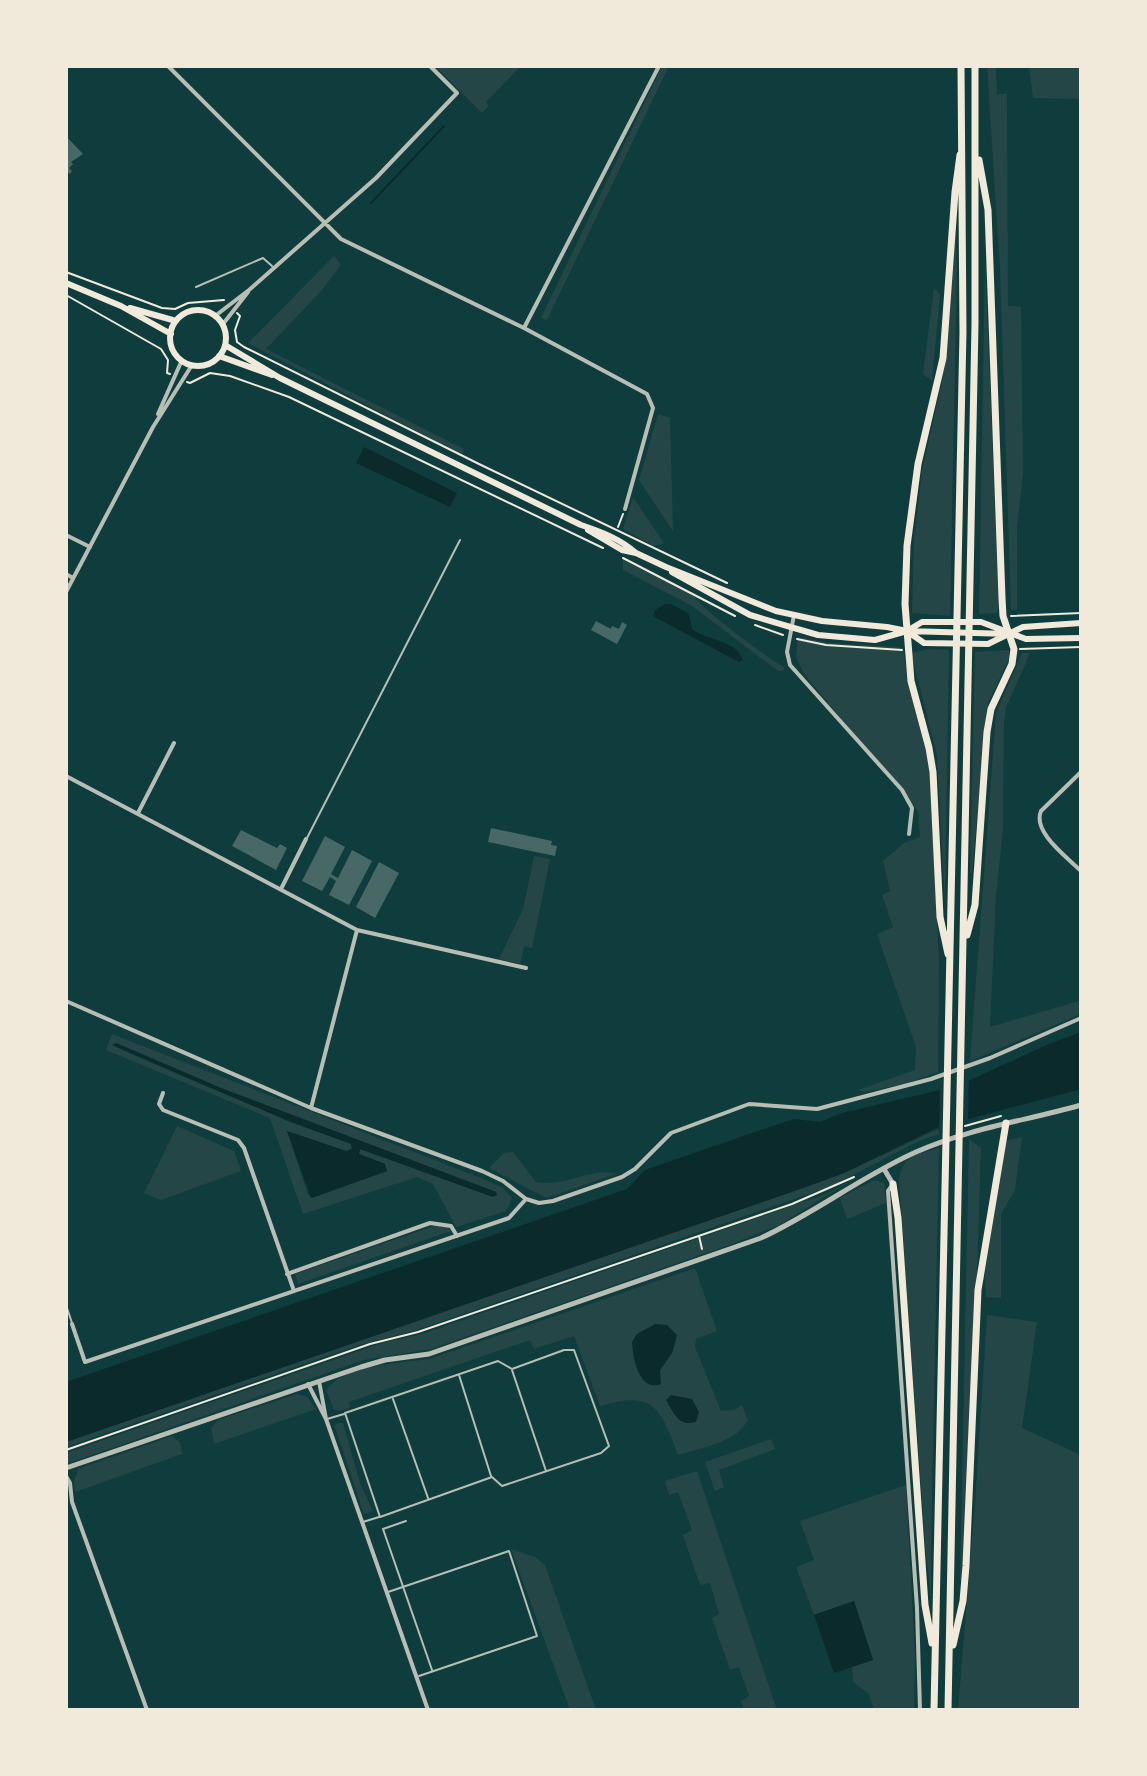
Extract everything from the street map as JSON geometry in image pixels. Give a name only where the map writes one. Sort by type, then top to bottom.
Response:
[{"type":"highway","points":[[934,1710],[963,332],[961,66]]},
{"type":"highway","points":[[948,1710],[970,613],[975,66]]},
{"type":"highway","points":[[951,968],[940,917],[933,772],[911,681],[905,616],[907,546],[918,464],[943,358],[955,192],[963,129]]},
{"type":"highway","points":[[964,944],[975,905],[987,732],[991,709],[1012,664],[1014,649],[1003,616],[988,210],[976,141]]},
{"type":"highway","points":[[949,1663],[963,1601],[966,1566],[978,1290],[1004,1120]]},
{"type":"highway","points":[[893,1184],[900,1233],[925,1605],[935,1661]]},
{"type":"main road","points":[[66,283],[121,306],[171,334]]},
{"type":"main road","points":[[121,306],[176,321]]},
{"type":"main road","points":[[195,310],[215,316],[223,324],[225,345],[219,356],[207,364],[192,365],[182,360],[173,348],[171,334],[176,321],[195,310]]},
{"type":"main road","points":[[225,345],[280,378],[581,525],[611,544],[756,604],[840,624],[907,631],[1009,634]]},
{"type":"main road","points":[[219,356],[280,378]]},
{"type":"main road","points":[[666,567],[682,579],[750,615],[792,629],[848,639],[875,640],[907,631],[922,622],[981,622],[1026,639],[1081,638]]},
{"type":"main road","points":[[907,631],[924,643],[993,644],[1023,627],[1081,623]]},
{"type":"street","points":[[168,66],[341,239],[524,328],[647,394],[653,408],[625,509]]},
{"type":"street","points":[[215,316],[376,178],[457,93],[430,66]]},
{"type":"street","points":[[524,328],[659,66]]},
{"type":"street","points":[[223,324],[249,290]]},
{"type":"street","points":[[66,592],[153,427],[182,360]]},
{"type":"street","points":[[153,427],[192,365]]},
{"type":"street","points":[[66,535],[90,547]]},
{"type":"street","points":[[66,574],[73,578]]},
{"type":"street","points":[[794,615],[787,652],[790,665],[902,790],[912,808],[909,834]]},
{"type":"street","points":[[138,813],[174,743]]},
{"type":"street","points":[[1081,772],[1041,811],[1038,818],[1042,830],[1081,871]]},
{"type":"street","points":[[66,776],[357,930],[526,968]]},
{"type":"street","points":[[281,888],[306,839]]},
{"type":"street","points":[[311,1108],[357,930]]},
{"type":"street","points":[[66,1001],[311,1108],[482,1171],[503,1181],[526,1199],[547,1202],[622,1177],[635,1169],[671,1133],[749,1104],[817,1109],[931,1079],[990,1058],[1081,1018]]},
{"type":"street","points":[[163,1093],[159,1104],[163,1110],[238,1140],[244,1148],[294,1291]]},
{"type":"street","points":[[66,1468],[308,1384],[385,1360],[429,1354],[704,1259],[791,1225],[853,1185],[937,1143],[1004,1120],[1081,1105]]},
{"type":"street","points":[[884,1169],[893,1184],[888,1191],[917,1608],[920,1710]]},
{"type":"street","points":[[72,1324],[85,1362],[509,1218],[526,1199]]},
{"type":"street","points":[[287,1274],[430,1223],[451,1226],[457,1236]]},
{"type":"street","points":[[319,1381],[326,1419]]},
{"type":"street","points":[[308,1384],[326,1419],[428,1710]]},
{"type":"street","points":[[66,1476],[72,1502],[147,1710]]},
{"type":"street","points":[[66,1495],[72,1502]]},
{"type":"lane","points":[[196,287],[263,258],[273,267]]},
{"type":"lane","points":[[306,839],[460,540]]},
{"type":"lane","points":[[66,1305],[72,1324]]},
{"type":"lane","points":[[459,1374],[492,1477],[502,1486],[601,1453],[609,1446],[574,1350],[564,1350],[512,1369]]},
{"type":"lane","points":[[326,1419],[498,1361],[512,1369],[546,1471]]},
{"type":"lane","points":[[393,1397],[428,1500]]},
{"type":"lane","points":[[345,1413],[380,1517]]},
{"type":"lane","points":[[363,1522],[492,1477]]},
{"type":"lane","points":[[406,1521],[383,1529],[433,1671]]},
{"type":"lane","points":[[387,1592],[509,1551],[537,1636],[416,1677]]},
{"type":"path","points":[[66,272],[162,308]]},
{"type":"path","points":[[66,295],[148,341]]},
{"type":"path","points":[[244,347],[618,529],[649,547],[737,587]]},
{"type":"path","points":[[230,376],[318,410],[611,544],[625,509]]},
{"type":"path","points":[[621,557],[734,615]]},
{"type":"path","points":[[1003,616],[1081,613]]},
{"type":"path","points":[[747,621],[789,638],[826,645],[907,651]]},
{"type":"path","points":[[957,1129],[1004,1120]]},
{"type":"path","points":[[66,1450],[370,1344],[418,1332],[792,1204],[862,1173]]},
{"type":"path","points":[[699,1235],[704,1259]]},
{"type":"shaded area","points":[[435,66],[521,66],[486,102],[489,106],[482,113]]},
{"type":"shaded area","points":[[662,66],[667,66],[667,70],[547,320],[541,318]]},
{"type":"shaded area","points":[[987,66],[996,66],[997,94],[1007,94],[1008,306],[1021,307],[1023,472],[1017,528],[1017,610],[1011,610],[1000,269]]},
{"type":"shaded area","points":[[1029,66],[1081,66],[1081,99],[1033,98]]},
{"type":"shaded area","points":[[956,228],[950,616],[912,613],[914,539],[922,471],[942,382]]},
{"type":"shaded area","points":[[334,256],[341,265],[266,349],[464,449],[462,455],[248,343]]},
{"type":"shaded area","points":[[985,261],[999,606],[997,613],[979,614]]},
{"type":"shaded area","points":[[934,288],[940,294],[932,381],[923,374]]},
{"type":"shaded area","points":[[658,414],[670,418],[673,531],[639,480]]},
{"type":"shaded area","points":[[364,447],[457,493],[450,507],[356,463]]},
{"type":"shaded area","points":[[633,497],[664,543],[654,546],[623,529]]},
{"type":"shaded area","points":[[623,560],[693,594],[720,621],[785,668],[783,671],[778,671],[692,606],[623,570]]},
{"type":"shaded area","points":[[665,604],[689,614],[692,629],[734,648],[743,660],[739,662],[653,616],[655,610]]},
{"type":"shaded area","points":[[798,637],[903,649],[929,763],[939,959],[938,1072],[905,1084],[864,1092],[858,1090],[915,1070],[916,1047],[877,934],[893,927],[882,895],[890,891],[883,861],[904,843],[920,837],[918,811],[805,675],[796,657]]},
{"type":"shaded area","points":[[929,649],[949,650],[945,906],[937,755],[911,653]]},
{"type":"shaded area","points":[[1009,650],[1009,659],[988,703],[970,873],[975,652]]},
{"type":"shaded area","points":[[1022,653],[1030,653],[1006,708],[1004,722],[1003,830],[996,895],[990,1027],[1079,1001],[1081,1014],[970,1061],[996,713]]},
{"type":"shaded area","points":[[534,856],[550,859],[532,948],[524,946],[520,964],[499,959],[523,909]]},
{"type":"shaded area","points":[[1081,1032],[1081,1089],[939,1127],[844,1173],[803,1188],[66,1442],[66,1382],[627,1189],[645,1170],[752,1133],[794,1119],[820,1122],[842,1113],[940,1090]]},
{"type":"shaded area","points":[[112,1034],[481,1178],[503,1188],[512,1198],[506,1211],[456,1227],[433,1184],[417,1177],[303,1214],[270,1118],[106,1050]],"holes":[[[116,1043],[221,1088],[496,1192],[493,1197],[360,1149],[359,1154],[385,1164],[387,1171],[313,1198],[308,1195],[287,1131],[346,1151],[352,1149],[351,1144],[202,1085],[114,1046]]]},
{"type":"shaded area","points":[[116,1043],[221,1088],[496,1192],[497,1195],[493,1197],[360,1149],[359,1154],[385,1164],[387,1171],[311,1198],[287,1131],[346,1151],[352,1149],[351,1144],[288,1121],[112,1045]]},
{"type":"shaded area","points":[[177,1126],[234,1151],[241,1171],[161,1200],[144,1193]]},
{"type":"shaded area","points":[[938,1129],[939,1134],[919,1141],[832,1186],[417,1330],[359,1345],[66,1447],[66,1442],[803,1188],[844,1173]]},
{"type":"shaded area","points":[[1022,1137],[1015,1190],[1001,1214],[1001,1298],[986,1297],[985,1274],[1005,1141]]},
{"type":"shaded area","points":[[969,1139],[981,1148],[960,1581]]},
{"type":"shaded area","points":[[939,1148],[931,1597],[899,1179],[908,1160]]},
{"type":"shaded area","points":[[513,1152],[536,1182],[558,1182],[607,1172],[616,1174],[546,1198],[489,1168],[504,1153]]},
{"type":"shaded area","points":[[857,1177],[779,1225],[732,1244],[431,1349],[364,1360],[66,1464],[66,1453],[826,1194]]},
{"type":"shaded area","points":[[874,1180],[884,1183],[886,1203],[847,1219],[840,1198]]},
{"type":"shaded area","points":[[434,1226],[450,1227],[451,1231],[298,1284],[295,1274]]},
{"type":"shaded area","points":[[695,1268],[717,1331],[696,1339],[695,1347],[721,1411],[734,1410],[742,1405],[748,1420],[726,1439],[678,1455],[666,1425],[653,1407],[633,1400],[600,1406],[574,1336],[534,1349],[530,1340],[349,1402],[350,1408],[334,1410],[326,1390],[345,1375],[388,1364],[429,1359]],"holes":[[[677,1335],[672,1353],[660,1370],[639,1373],[633,1352]]]},
{"type":"shaded area","points":[[987,1315],[1037,1322],[1022,1428],[1081,1455],[1081,1710],[958,1710]]},
{"type":"shaded area","points":[[655,1324],[667,1325],[677,1335],[672,1353],[660,1370],[661,1384],[653,1385],[642,1379],[632,1342],[637,1334]]},
{"type":"shaded area","points":[[297,1394],[307,1397],[316,1409],[214,1444],[211,1428],[218,1420]]},
{"type":"shaded area","points":[[671,1395],[692,1399],[699,1412],[696,1422],[677,1418],[666,1400]]},
{"type":"shaded area","points":[[343,1423],[361,1486],[373,1511],[364,1514],[334,1425]]},
{"type":"shaded area","points":[[172,1436],[180,1442],[182,1454],[75,1492],[78,1469]]},
{"type":"shaded area","points":[[771,1439],[775,1449],[719,1470],[724,1487],[715,1491],[705,1462]]},
{"type":"shaded area","points":[[697,1471],[777,1710],[744,1710],[741,1701],[749,1696],[739,1667],[730,1670],[712,1618],[719,1614],[710,1583],[700,1585],[683,1535],[692,1530],[678,1492],[669,1495],[665,1481]]},
{"type":"shaded area","points":[[906,1485],[915,1657],[914,1710],[874,1710],[869,1694],[853,1682],[852,1667],[873,1660],[854,1601],[814,1615],[796,1567],[814,1560],[800,1521]]},
{"type":"shaded area","points":[[511,1549],[535,1557],[545,1565],[596,1710],[570,1710]]},
{"type":"shaded area","points":[[854,1601],[873,1660],[834,1673],[814,1615]]},
{"type":"pier","points":[[969,1076],[968,1122],[939,1133],[940,1086]]},
{"type":"building","points":[[66,136],[83,154],[71,162],[70,174],[66,171]]},
{"type":"building","points":[[596,621],[611,629],[612,626],[619,629],[622,622],[627,625],[617,644],[591,630]]},
{"type":"building","points":[[491,828],[552,841],[551,845],[557,846],[555,856],[488,842]]},
{"type":"building","points":[[241,830],[277,848],[280,844],[287,848],[276,870],[232,846]]},
{"type":"building","points":[[325,836],[345,847],[331,874],[334,876],[338,878],[352,850],[372,861],[349,905],[329,895],[336,881],[330,877],[322,891],[302,881]]},
{"type":"building","points":[[379,862],[399,873],[375,918],[356,907]]},
{"type":"waterway","points":[[371,203],[444,126]]}]
